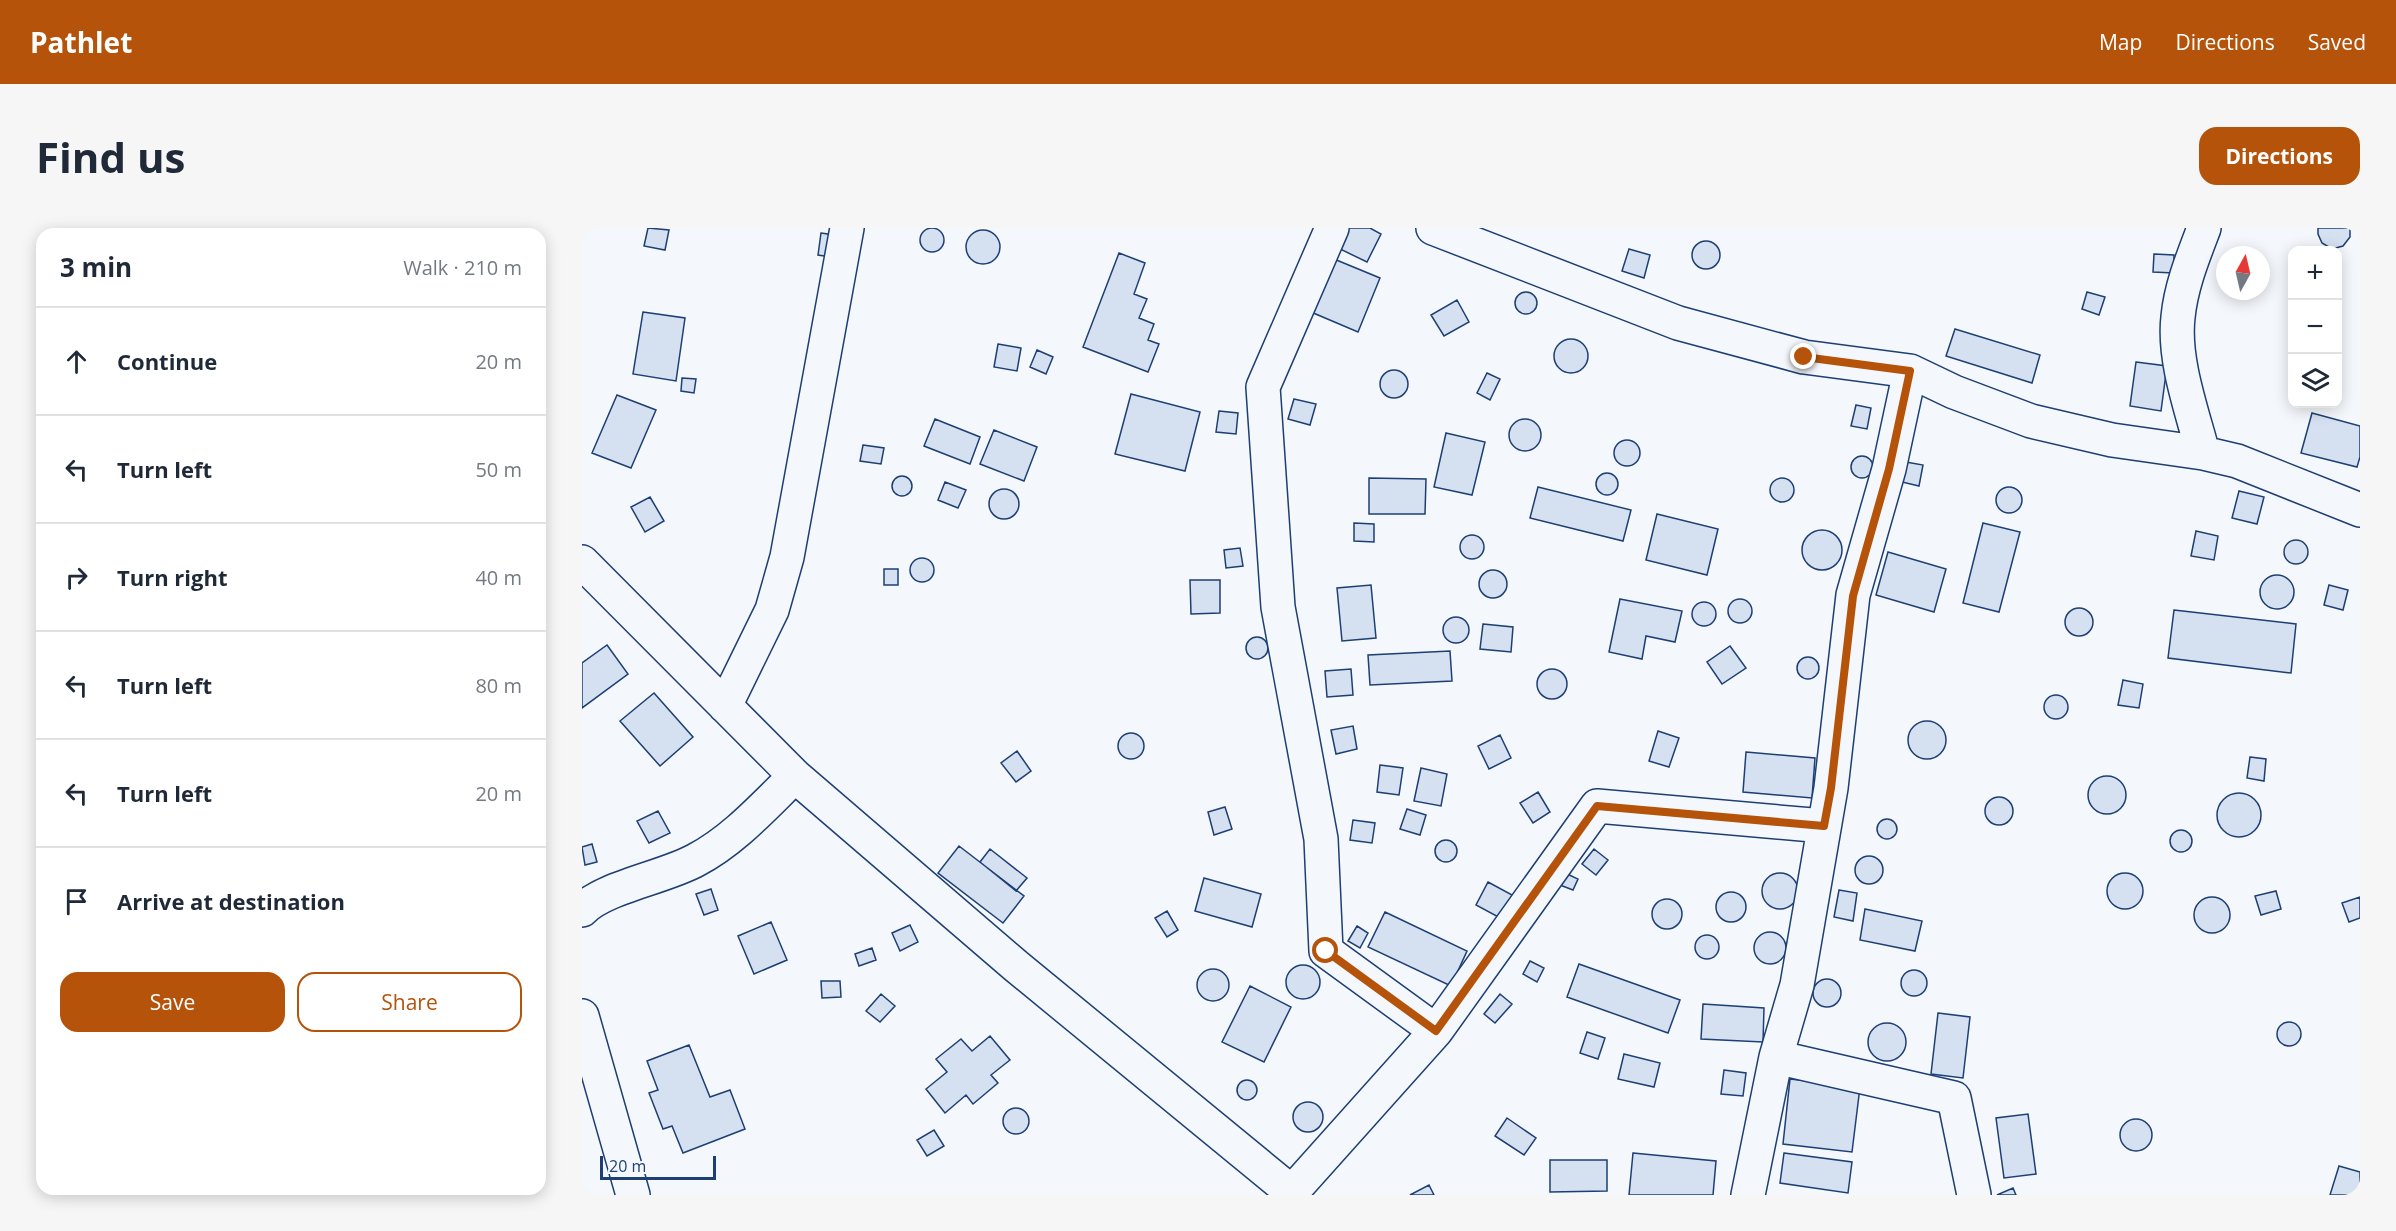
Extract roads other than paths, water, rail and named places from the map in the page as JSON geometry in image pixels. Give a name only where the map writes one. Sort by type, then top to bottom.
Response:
[{"type":"street","points":[[724,706],[772,610],[787,557],[847,228]]},
{"type":"street","points":[[1332,228],[1263,387],[1278,606],[1321,839],[1326,951],[1436,1031]]},
{"type":"street","points":[[1433,228],[1678,323],[1804,357],[1910,371],[1954,392],[2031,421],[2112,440],[2203,453],[2236,461],[2360,510]]},
{"type":"street","points":[[2203,453],[2178,357],[2177,318],[2184,281],[2204,228]]},
{"type":"street","points":[[1748,1195],[1776,1057],[1797,984],[1831,788],[1853,596],[1889,469],[1910,371]]},
{"type":"street","points":[[582,562],[795,776],[1016,966],[1293,1194],[1436,1031],[1597,806],[1824,826]]},
{"type":"street","points":[[582,910],[601,897],[696,861],[732,836],[795,776]]},
{"type":"street","points":[[582,1016],[633,1195]]},
{"type":"street","points":[[1776,1057],[1954,1098],[1974,1195]]}]
